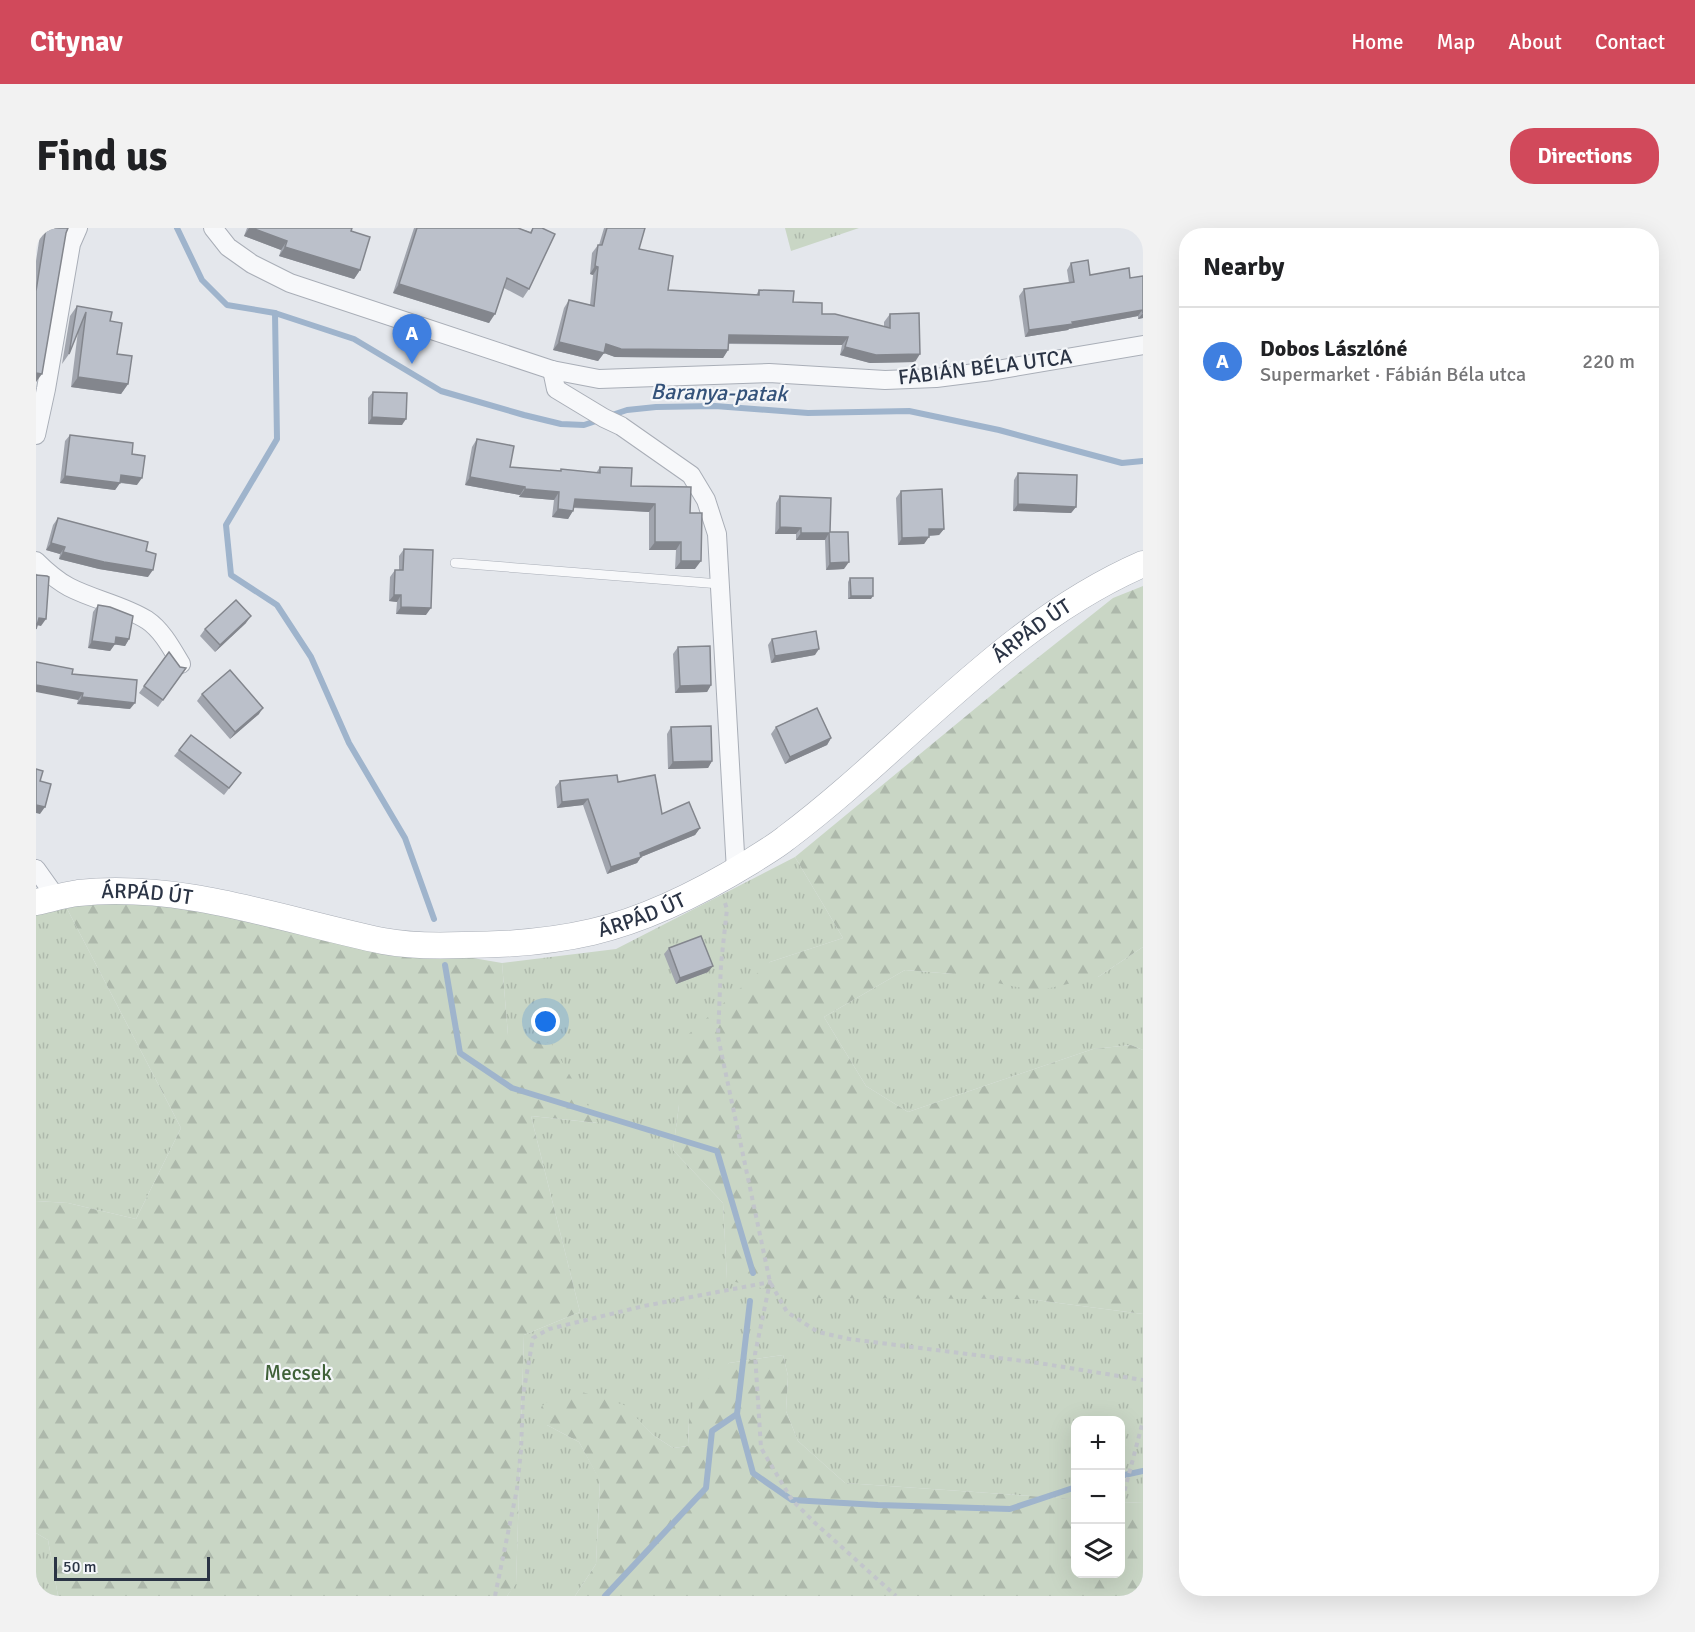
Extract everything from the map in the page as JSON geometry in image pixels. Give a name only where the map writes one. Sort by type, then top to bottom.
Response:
[{"type":"main road","name":"ÁRPÁD ÚT","points":[[46,900],[77,893],[114,891],[164,893],[239,906],[385,941],[426,946],[501,945],[548,941],[594,932],[671,905],[726,876],[784,840],[841,795],[949,696],[1031,630],[1080,598],[1143,564]]},
{"type":"street","points":[[36,435],[40,402],[71,244],[78,228]]},
{"type":"street","name":"FÁBIÁN BÉLA UTCA","points":[[213,228],[228,247],[252,264],[290,283],[552,370],[599,379],[769,373],[885,380],[936,378],[1143,345]]},
{"type":"street","points":[[552,370],[556,389],[621,426],[691,475],[706,500],[717,534],[720,584],[726,876]]},
{"type":"street","points":[[36,561],[50,575],[71,588],[148,620],[162,635],[181,664]]},
{"type":"street","points":[[36,869],[46,900]]},
{"type":"lane","points":[[455,563],[720,584]]},
{"type":"path","points":[[726,876],[727,909],[721,964],[718,1037],[770,1282],[787,1312],[818,1332],[849,1340],[1040,1363],[1143,1380]]},
{"type":"path","points":[[495,1596],[517,1490],[523,1395],[533,1338],[549,1329],[644,1306],[770,1282]]},
{"type":"path","points":[[770,1282],[755,1354],[761,1448],[792,1500],[896,1596]]},
{"type":"path","points":[[1125,1489],[1143,1421]]},
{"type":"green space","points":[[785,228],[859,228],[791,251]]},
{"type":"green space","points":[[1143,586],[1143,947],[1098,977],[1037,991],[953,974],[905,970],[824,1017],[866,1086],[908,1112],[1093,1049],[1131,1045],[1143,1050],[1143,1314],[1028,1299],[803,1298],[727,1280],[723,1203],[673,1150],[679,1105],[682,1040],[770,962],[843,938],[795,857],[1113,598]]},
{"type":"green space","points":[[795,857],[843,938],[770,962],[679,1105],[673,1150],[723,1203],[727,1279],[1028,1299],[1143,1314],[1143,1503],[1125,1502],[1125,1416],[1071,1416],[1071,1499],[845,1483],[798,1441],[786,1411],[788,1376],[783,1355],[729,1363],[689,1420],[688,1446],[673,1448],[653,1435],[624,1406],[547,1425],[579,1442],[600,1480],[596,1564],[575,1596],[507,1596],[516,1583],[524,1335],[580,1312],[531,1116],[597,1123],[508,1035],[502,963],[616,949]]},
{"type":"green space","name":"Mecsek","points":[[137,896],[251,920],[502,963],[508,1035],[551,1043],[598,1123],[531,1116],[580,1312],[524,1335],[516,1584],[507,1596],[58,1596],[48,1540],[36,1533],[36,1201],[68,1203],[136,1219],[181,1128],[63,901]]},
{"type":"green space","points":[[63,901],[181,1128],[136,1219],[68,1203],[36,1201],[36,912]]},
{"type":"green space","points":[[1143,947],[1143,1050],[1131,1045],[1093,1049],[908,1112],[866,1086],[824,1017],[905,970],[953,974],[1098,977]]},
{"type":"green space","points":[[783,1355],[788,1376],[786,1411],[798,1441],[845,1483],[1071,1499],[1071,1578],[1125,1578],[1125,1502],[1143,1503],[1143,1596],[575,1596],[596,1564],[600,1481],[579,1442],[547,1425],[541,1407],[555,1396],[582,1392],[624,1405],[653,1435],[673,1448],[688,1446],[689,1420],[698,1387],[729,1363]]},
{"type":"green space","points":[[36,1533],[48,1540],[58,1596],[36,1596]]},
{"type":"building","points":[[46,228],[68,228],[42,374],[36,373],[36,291]]},
{"type":"building","points":[[252,228],[352,228],[351,231],[370,237],[360,270],[285,247],[287,241]]},
{"type":"building","points":[[417,228],[518,228],[531,233],[533,228],[542,228],[555,234],[529,289],[507,278],[495,314],[399,284]]},
{"type":"building","points":[[607,228],[645,228],[639,249],[673,256],[668,290],[759,295],[759,290],[794,291],[793,302],[822,303],[822,314],[835,314],[890,328],[890,314],[919,313],[920,354],[876,355],[845,347],[848,337],[729,335],[728,350],[621,349],[606,344],[604,353],[559,342],[569,300],[594,306],[598,245],[602,245]]},
{"type":"building","points":[[1088,260],[1090,275],[1129,268],[1130,278],[1143,276],[1143,313],[1142,310],[1029,330],[1024,289],[1074,282],[1071,263]]},
{"type":"building","points":[[77,306],[112,312],[110,321],[122,323],[117,354],[132,356],[128,384],[78,377],[86,312],[69,354]]},
{"type":"building","points":[[373,392],[407,393],[406,419],[372,417]]},
{"type":"building","points":[[70,435],[133,443],[132,454],[145,456],[142,478],[121,475],[120,483],[65,476]]},
{"type":"building","points":[[477,439],[514,446],[510,467],[600,473],[600,467],[632,468],[631,486],[691,487],[690,513],[702,513],[701,561],[681,561],[681,542],[655,542],[655,504],[575,499],[573,511],[558,509],[559,492],[525,489],[525,487],[470,477]]},
{"type":"building","points":[[1018,473],[1077,475],[1076,507],[1018,504]]},
{"type":"building","points":[[942,489],[944,529],[929,529],[929,537],[902,538],[901,491]]},
{"type":"building","points":[[780,496],[831,498],[830,532],[848,532],[849,562],[830,563],[829,533],[801,533],[801,528],[780,527]]},
{"type":"building","points":[[58,518],[148,542],[146,551],[156,554],[153,570],[63,552],[65,547],[51,543]]},
{"type":"building","points":[[404,549],[433,550],[431,608],[401,607],[401,595],[394,595],[395,570],[403,570]]},
{"type":"building","points":[[36,575],[49,577],[46,619],[39,618],[36,629]]},
{"type":"building","points":[[850,578],[873,578],[873,596],[851,596]]},
{"type":"building","points":[[236,600],[251,616],[220,645],[205,629]]},
{"type":"building","points":[[98,605],[133,616],[129,639],[116,637],[115,644],[92,641]]},
{"type":"building","points":[[816,631],[819,649],[775,656],[772,639]]},
{"type":"building","points":[[710,646],[711,685],[680,686],[678,647]]},
{"type":"building","points":[[169,652],[180,667],[186,668],[163,700],[144,686]]},
{"type":"building","points":[[36,662],[73,669],[72,674],[137,680],[135,703],[82,697],[83,693],[36,685]]},
{"type":"building","points":[[230,670],[263,708],[235,732],[202,694]]},
{"type":"building","points":[[817,708],[831,738],[790,757],[776,727]]},
{"type":"building","points":[[711,726],[712,761],[673,762],[671,727]]},
{"type":"building","points":[[191,735],[241,773],[229,788],[179,750]]},
{"type":"building","points":[[36,769],[43,771],[40,781],[51,784],[45,807],[36,805]]},
{"type":"building","points":[[617,775],[618,782],[655,775],[662,814],[689,802],[700,828],[640,853],[641,857],[611,867],[588,799],[562,802],[560,781]]},
{"type":"building","points":[[701,936],[713,966],[680,978],[669,948]]},
{"type":"waterway","name":"Baranya-patak","points":[[177,228],[202,280],[227,305],[275,313],[354,339],[441,391],[561,424],[584,425],[599,420]]},
{"type":"waterway","points":[[275,313],[277,439],[226,525],[231,575],[277,605],[311,657],[349,743],[405,838],[434,919]]},
{"type":"waterway","name":"Baranya-patak","points":[[609,416],[627,410],[656,407],[715,406],[808,413],[909,411],[999,430],[1122,463],[1143,461]]},
{"type":"waterway","points":[[445,965],[460,1053],[512,1088],[717,1151],[753,1273]]},
{"type":"waterway","points":[[750,1301],[737,1414],[753,1473],[792,1500],[1010,1509],[1071,1489]]},
{"type":"waterway","points":[[605,1596],[706,1488],[712,1431],[737,1414]]},
{"type":"waterway","points":[[1125,1475],[1143,1471]]},
{"type":"place","name":"Dobos Lászlóné","points":[[412,364]]}]
